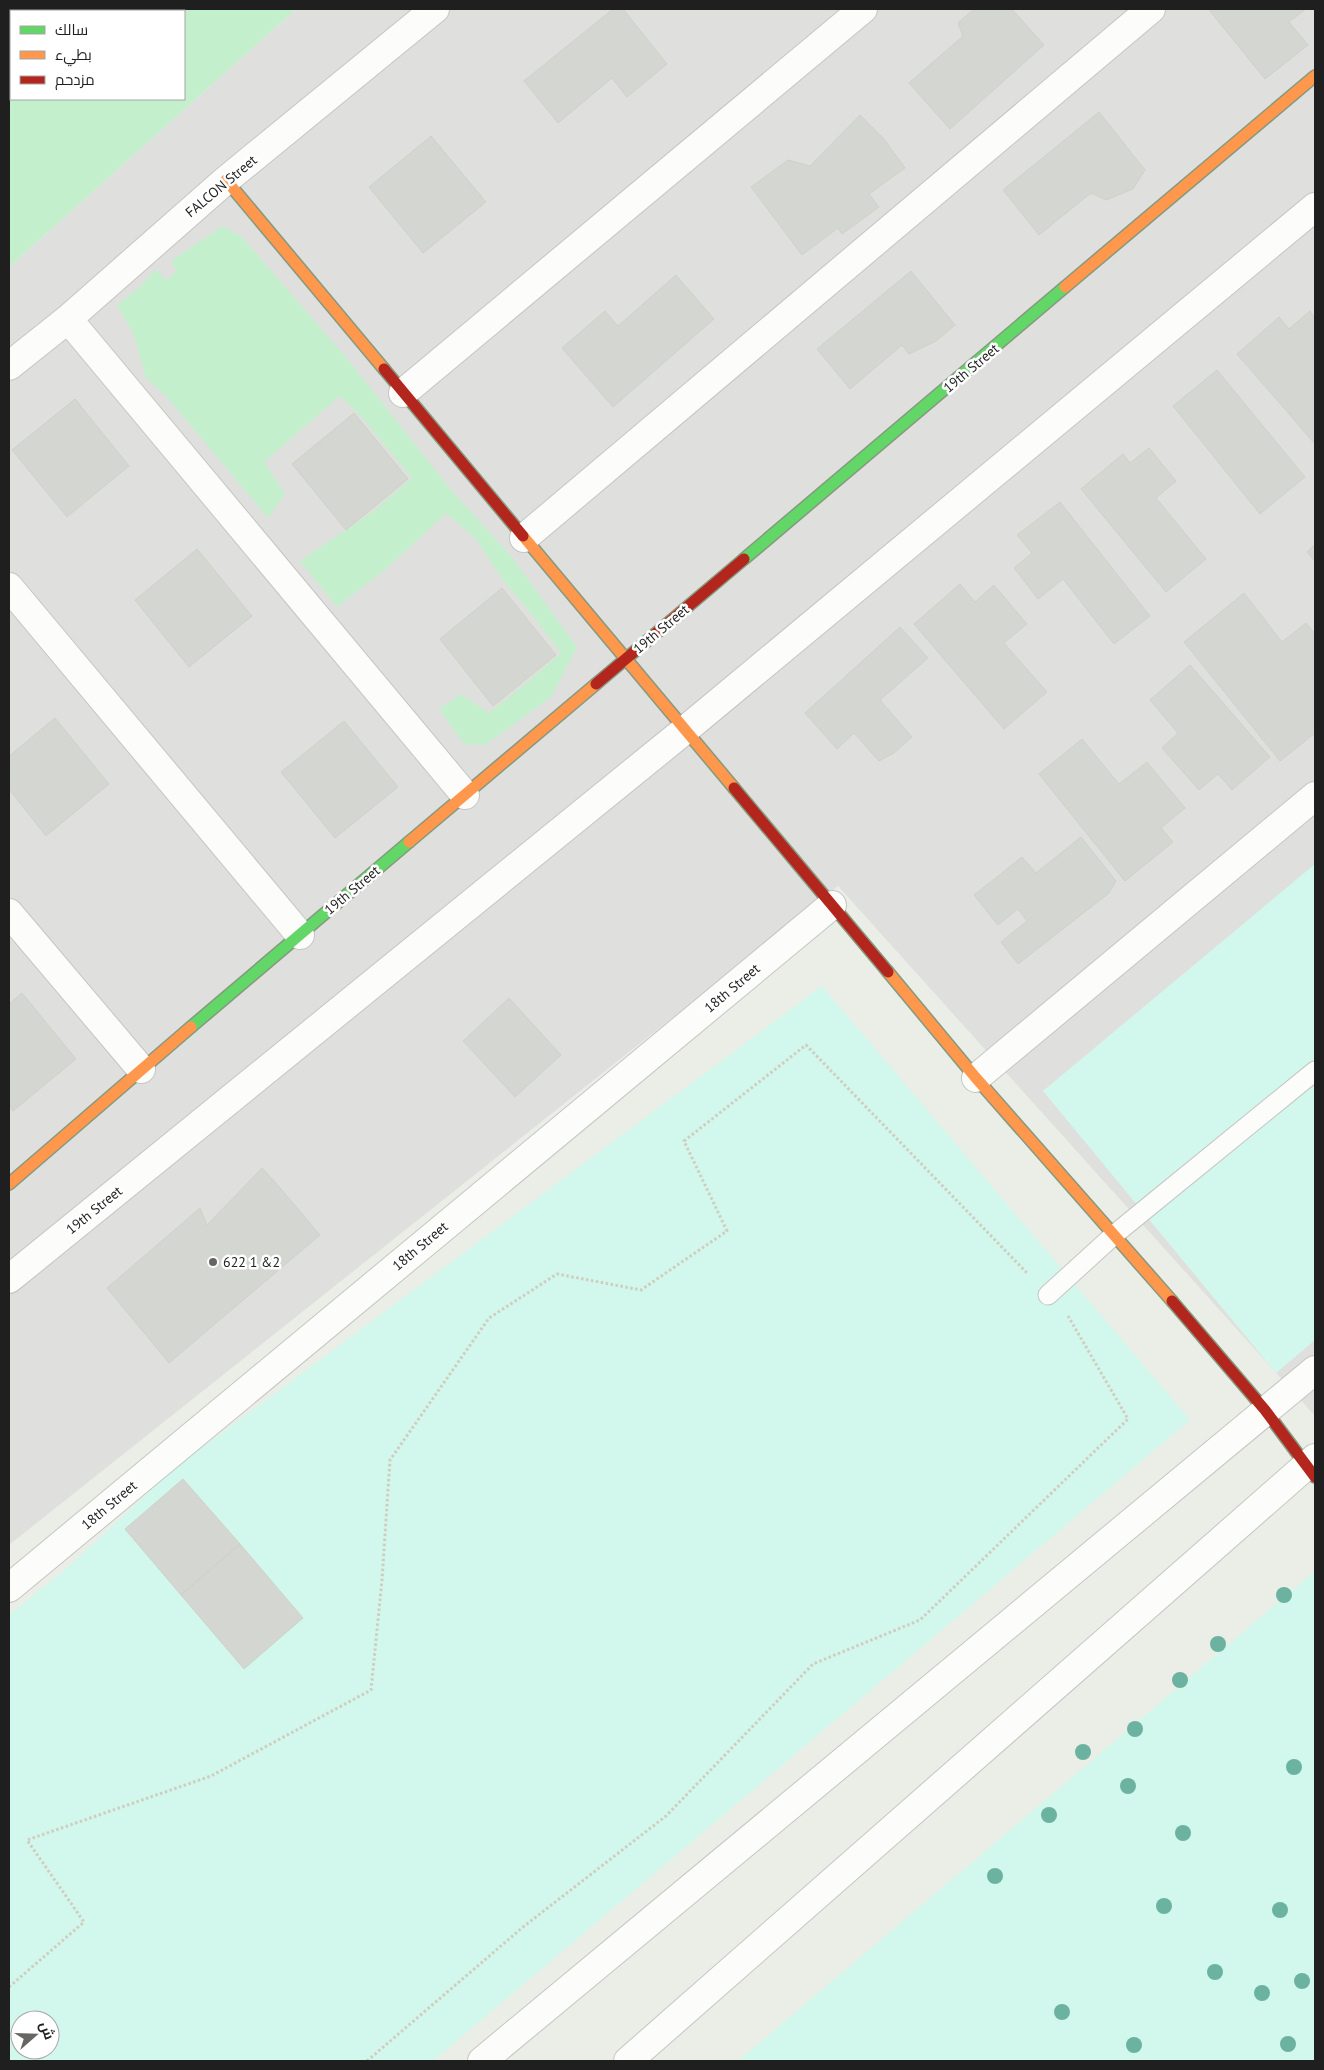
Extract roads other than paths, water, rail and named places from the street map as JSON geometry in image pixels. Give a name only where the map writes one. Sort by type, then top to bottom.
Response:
[{"type":"street","name":"FALCON Street","points":[[9,366],[68,319],[226,180],[435,9]]},
{"type":"street","points":[[404,393],[863,9]]},
{"type":"street","points":[[524,538],[1151,9]]},
{"type":"street","name":"19th Street","points":[[9,1184],[141,1069],[1315,76]]},
{"type":"street","points":[[226,180],[976,1078],[1115,1234],[1312,1467],[628,2061]]},
{"type":"street","name":"19th Street","points":[[9,1279],[685,730],[1315,207]]},
{"type":"street","points":[[68,319],[465,795]]},
{"type":"street","points":[[9,587],[300,935]]},
{"type":"street","points":[[976,1078],[1315,796]]},
{"type":"street","name":"18th Street","points":[[9,1588],[832,905]]},
{"type":"street","points":[[9,914],[141,1069]]},
{"type":"street","points":[[482,2061],[1315,1370]]},
{"type":"lane","points":[[1048,1295],[1115,1234],[1315,1071]]},
{"type":"place","name":"622 1 &2","points":[[213,1262]]}]
